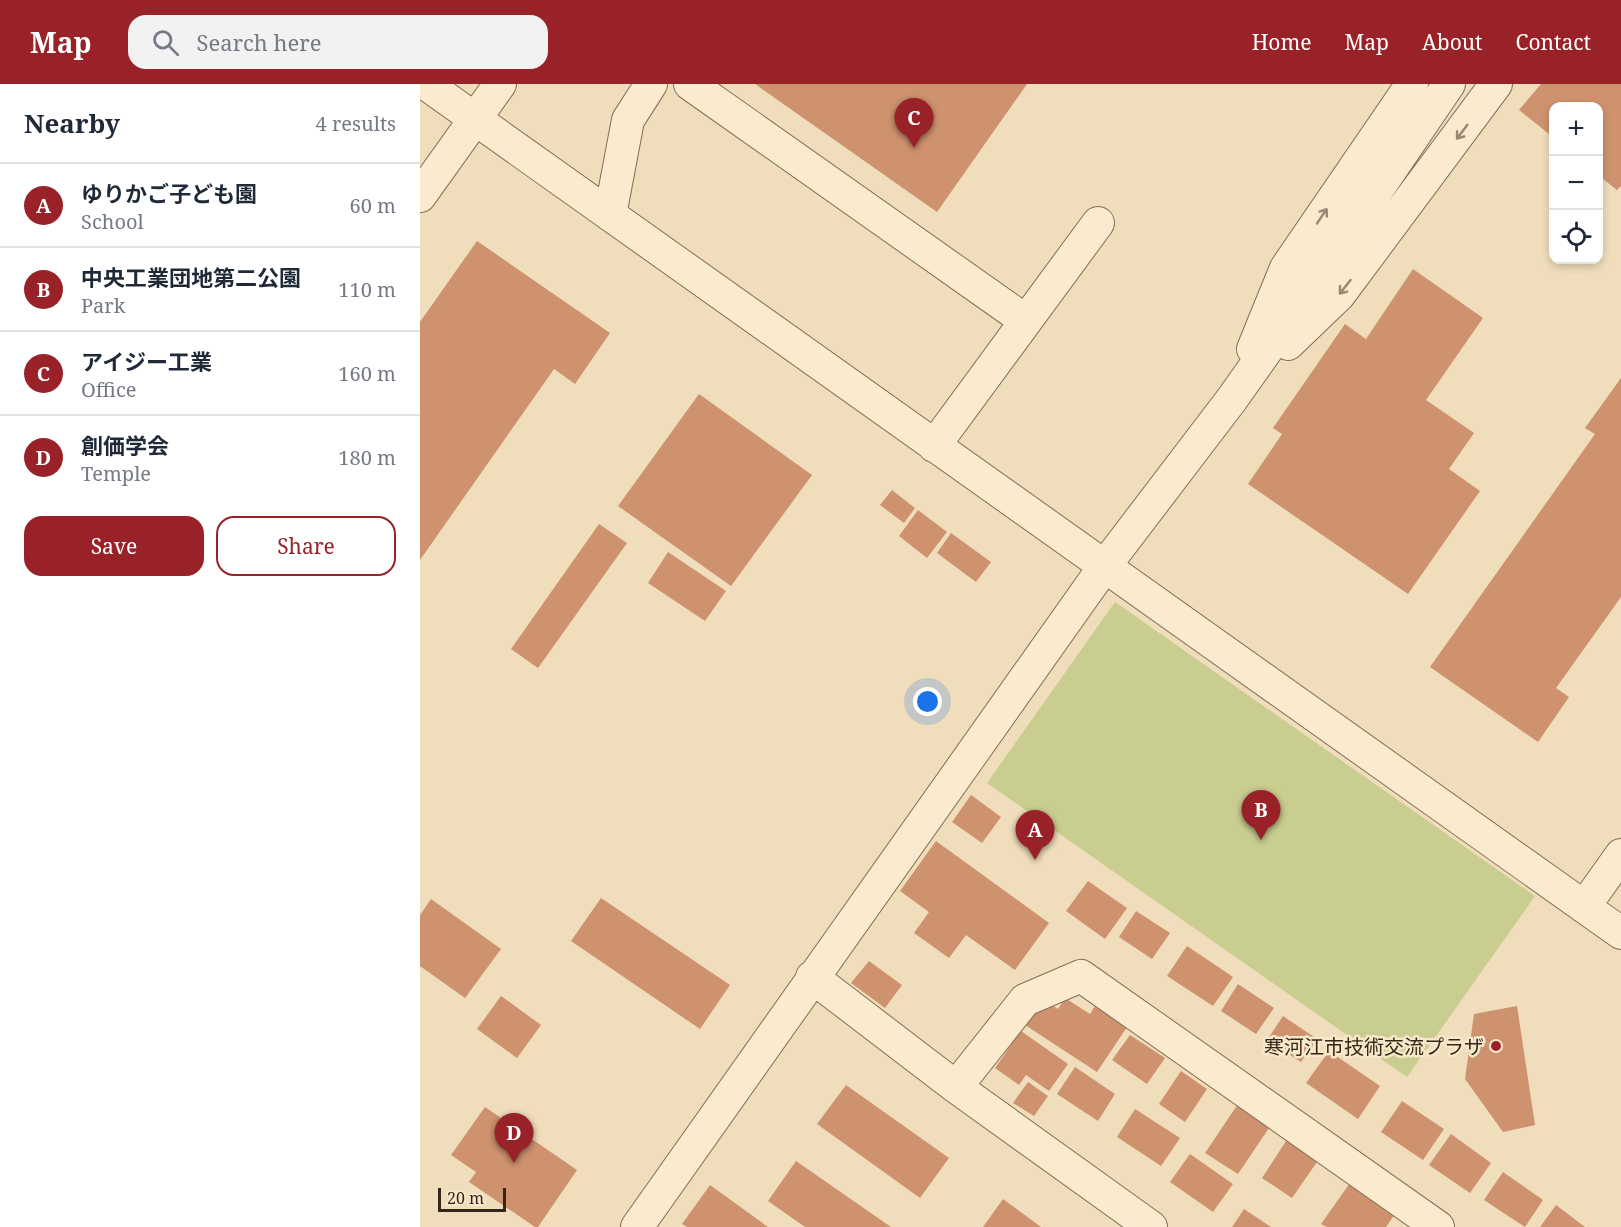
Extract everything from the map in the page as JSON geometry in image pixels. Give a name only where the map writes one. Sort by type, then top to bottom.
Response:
[{"type":"street","points":[[426,84],[1621,933]]},
{"type":"street","points":[[420,196],[500,84]]},
{"type":"street","points":[[610,215],[628,120],[651,84]]},
{"type":"street","points":[[690,84],[1026,321]]},
{"type":"street","points":[[1232,399],[1286,268],[1412,84]]},
{"type":"street","points":[[637,1227],[1104,567],[1232,399],[1449,84]]},
{"type":"street","points":[[1232,399],[1339,295],[1496,84]]},
{"type":"street","points":[[934,446],[1098,223]]},
{"type":"street","points":[[1584,906],[1621,855]]},
{"type":"street","points":[[956,1087],[1025,1000],[1081,976],[1438,1227]]},
{"type":"street","points":[[812,977],[956,1087],[1151,1227]]},
{"type":"green space","points":[[1115,602],[1535,896],[1407,1077],[987,783]]},
{"type":"building","points":[[755,84],[1027,84],[937,212]]},
{"type":"building","points":[[1541,84],[1621,84],[1621,186],[1617,190],[1603,179],[1603,102],[1549,102],[1549,134],[1519,110]]},
{"type":"building","points":[[477,241],[610,333],[575,384],[554,369],[420,560],[420,322]]},
{"type":"building","points":[[1413,269],[1483,318],[1426,400],[1474,433],[1449,469],[1480,491],[1408,594],[1248,484],[1282,434],[1273,428],[1345,324],[1366,339]]},
{"type":"building","points":[[1621,378],[1621,597],[1556,688],[1569,697],[1538,742],[1430,667],[1595,434],[1585,428]]},
{"type":"building","points":[[699,394],[812,475],[731,586],[618,506]]},
{"type":"building","points":[[892,490],[915,508],[904,523],[880,505]]},
{"type":"building","points":[[918,510],[947,532],[927,558],[899,536]]},
{"type":"building","points":[[599,524],[627,543],[538,668],[511,649]]},
{"type":"building","points":[[951,533],[991,562],[976,582],[937,553]]},
{"type":"building","points":[[668,552],[726,591],[705,621],[648,583]]},
{"type":"building","points":[[971,795],[1001,817],[982,843],[952,822]]},
{"type":"building","points":[[936,841],[1049,923],[1015,970],[966,935],[949,958],[914,933],[929,912],[900,891]]},
{"type":"building","points":[[1088,881],[1127,908],[1105,939],[1066,911]]},
{"type":"building","points":[[601,898],[730,985],[700,1029],[571,941]]},
{"type":"building","points":[[431,899],[501,949],[465,998],[420,966],[420,915]]},
{"type":"building","points":[[1136,911],[1170,933],[1152,959],[1119,937]]},
{"type":"building","points":[[1187,946],[1233,977],[1213,1006],[1167,976]]},
{"type":"building","points":[[869,961],[902,985],[885,1008],[851,983]]},
{"type":"building","points":[[1238,984],[1274,1008],[1256,1034],[1221,1011]]},
{"type":"building","points":[[501,996],[541,1025],[517,1058],[477,1029]]},
{"type":"building","points":[[1065,998],[1090,1014],[1095,1006],[1127,1027],[1097,1072],[1025,1025],[1042,999],[1058,1009]]},
{"type":"building","name":"寒河江市技術交流プラザ","points":[[1517,1006],[1535,1125],[1503,1132],[1465,1079],[1474,1014]]},
{"type":"building","points":[[1283,1016],[1317,1039],[1301,1062],[1267,1040]]},
{"type":"building","points":[[1021,1031],[1068,1064],[1049,1091],[1026,1075],[1019,1085],[995,1068]]},
{"type":"building","points":[[1130,1035],[1165,1058],[1147,1084],[1112,1060]]},
{"type":"building","points":[[1329,1051],[1380,1086],[1358,1119],[1306,1083]]},
{"type":"building","points":[[1075,1067],[1115,1094],[1098,1121],[1057,1094]]},
{"type":"building","points":[[1181,1071],[1207,1089],[1185,1122],[1159,1104]]},
{"type":"building","points":[[1028,1082],[1048,1096],[1034,1116],[1013,1103]]},
{"type":"building","points":[[846,1085],[949,1158],[920,1198],[817,1124]]},
{"type":"building","points":[[1240,1101],[1273,1122],[1238,1174],[1205,1153]]},
{"type":"building","points":[[1402,1101],[1444,1129],[1423,1160],[1381,1132]]},
{"type":"building","points":[[485,1107],[577,1170],[538,1227],[469,1182],[476,1172],[451,1155]]},
{"type":"building","points":[[1135,1109],[1180,1138],[1161,1166],[1117,1137]]},
{"type":"building","points":[[1451,1134],[1491,1163],[1470,1193],[1429,1165]]},
{"type":"building","points":[[1288,1138],[1319,1159],[1292,1198],[1262,1178]]},
{"type":"building","points":[[1190,1154],[1233,1184],[1213,1212],[1170,1182]]},
{"type":"building","points":[[796,1161],[891,1227],[805,1227],[768,1201]]},
{"type":"building","points":[[1503,1172],[1543,1200],[1525,1227],[1484,1200]]},
{"type":"building","points":[[1350,1183],[1395,1214],[1386,1227],[1327,1227],[1321,1224]]},
{"type":"building","points":[[710,1185],[768,1227],[687,1227],[682,1224]]},
{"type":"building","points":[[1003,1199],[1041,1227],[983,1227]]},
{"type":"building","points":[[1556,1205],[1585,1227],[1540,1227]]},
{"type":"building","points":[[1244,1209],[1271,1227],[1232,1227]]},
{"type":"place","name":"アイジー工業","points":[[914,148]]},
{"type":"place","name":"中央工業団地第二公園","points":[[1261,840]]},
{"type":"place","name":"ゆりかご子ども園","points":[[1035,860]]},
{"type":"place","name":"寒河江市技術交流プラザ","points":[[1496,1046]]},
{"type":"place","name":"創価学会","points":[[514,1163]]}]
